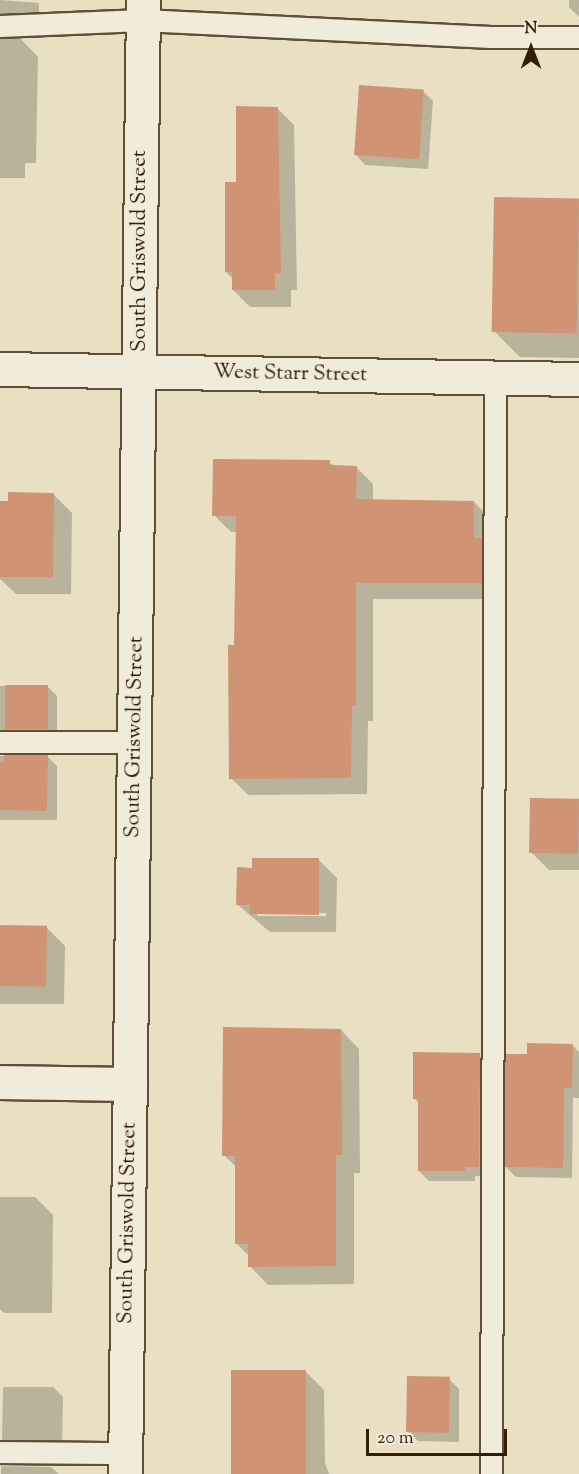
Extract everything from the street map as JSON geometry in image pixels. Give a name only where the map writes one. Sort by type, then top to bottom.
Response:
[{"type":"street","name":"South Griswold Street","points":[[126,1464],[142,10]]},
{"type":"street","name":"West Starr Street","points":[[0,369],[579,379]]},
{"type":"street","points":[[0,1082],[130,1084]]},
{"type":"lane","points":[[0,26],[142,10],[491,37],[579,37]]},
{"type":"lane","points":[[490,1474],[495,377]]},
{"type":"lane","points":[[0,742],[135,742]]},
{"type":"lane","points":[[0,1452],[126,1464]]},
{"type":"building","points":[[359,85],[424,90],[419,159],[354,155]]},
{"type":"building","points":[[236,106],[278,107],[281,273],[275,273],[275,290],[232,290],[232,272],[225,272],[225,182],[236,182]]},
{"type":"building","points":[[494,197],[579,198],[577,333],[492,332]]},
{"type":"building","points":[[213,459],[330,460],[330,465],[357,466],[356,499],[474,501],[474,538],[482,538],[482,583],[356,583],[356,705],[352,705],[351,778],[229,779],[228,645],[234,645],[236,516],[212,516]]},
{"type":"building","points":[[8,492],[54,493],[53,577],[0,577],[0,501],[8,501]]},
{"type":"building","points":[[5,685],[48,685],[48,729],[5,729]]},
{"type":"building","points":[[4,755],[48,755],[47,811],[0,810],[0,762],[4,762]]},
{"type":"building","points":[[530,798],[579,799],[578,854],[529,853]]},
{"type":"building","points":[[252,858],[319,858],[319,915],[250,914],[250,905],[236,905],[237,867],[252,868]]},
{"type":"building","points":[[0,925],[47,926],[46,987],[0,986]]},
{"type":"building","points":[[223,1027],[341,1029],[342,1155],[336,1155],[336,1266],[248,1267],[248,1244],[235,1244],[235,1156],[222,1156]]},
{"type":"building","points":[[527,1043],[573,1044],[572,1088],[564,1088],[563,1168],[505,1167],[505,1054],[527,1054]]},
{"type":"building","points":[[413,1052],[480,1053],[479,1167],[465,1167],[465,1171],[418,1171],[418,1099],[413,1099]]},
{"type":"building","points":[[231,1370],[306,1370],[306,1474],[231,1474]]},
{"type":"building","points":[[407,1376],[450,1377],[449,1433],[406,1432]]}]
